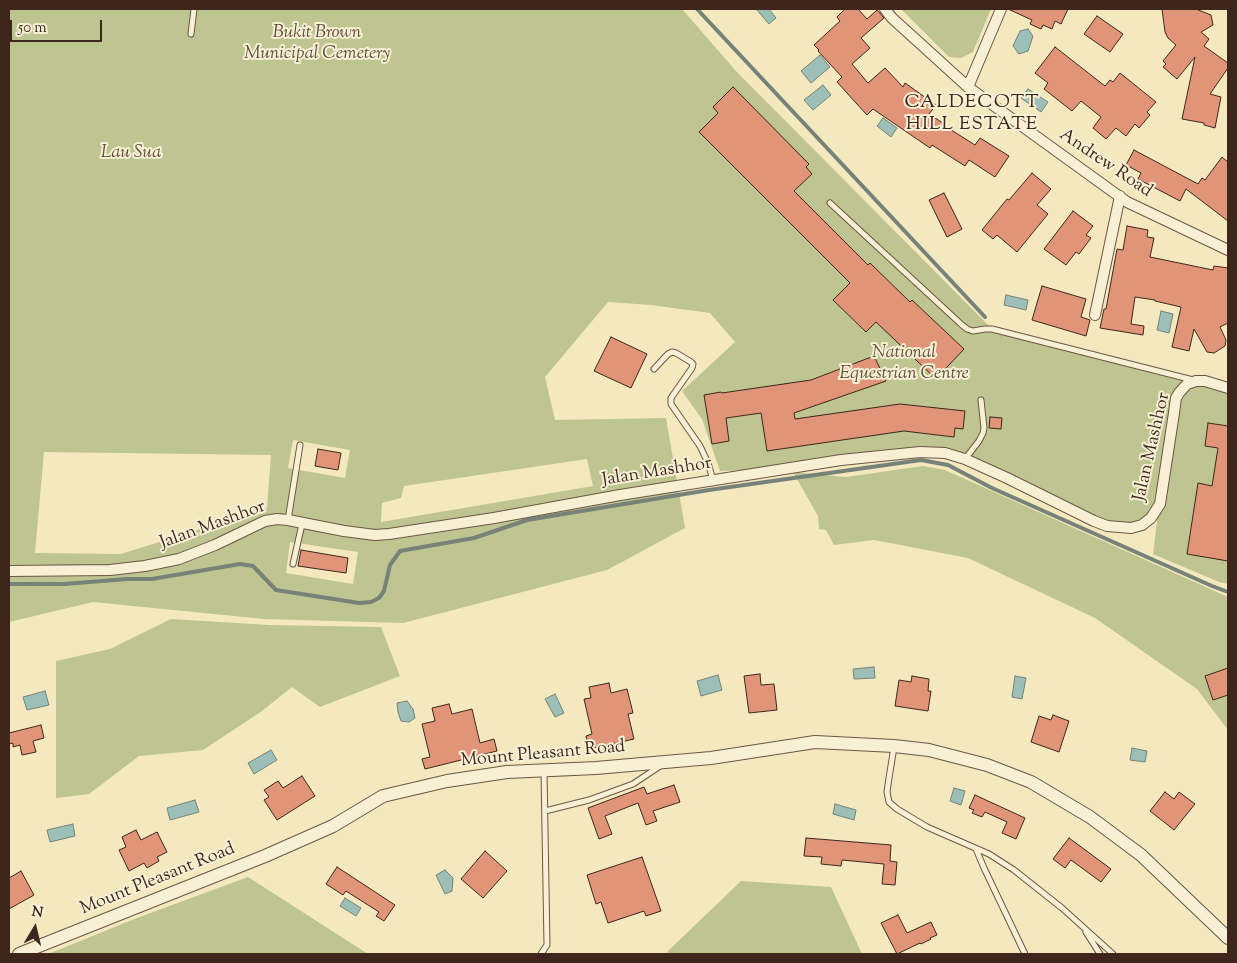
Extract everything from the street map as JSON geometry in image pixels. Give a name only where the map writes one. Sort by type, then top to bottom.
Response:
[{"type":"street","name":"Andrew Road","points":[[885,9],[892,18],[968,87],[1127,202],[1228,250]]},
{"type":"street","points":[[968,87],[1001,9]]},
{"type":"street","points":[[1095,315],[1120,196]]},
{"type":"street","name":"Jalan Mashhor","points":[[9,571],[110,570],[145,566],[179,559],[215,545],[265,521],[277,519],[344,531],[389,534],[484,520],[620,494],[840,460],[920,452],[945,453],[965,459],[1106,526],[1131,528],[1142,525],[1151,518],[1160,504],[1176,398],[1182,388],[1196,381],[1204,381],[1228,388]]},
{"type":"street","name":"Mount Pleasant Road","points":[[19,954],[265,856],[333,826],[383,796],[447,781],[507,772],[596,768],[711,758],[816,742],[894,746],[929,750],[986,765],[1031,782],[1090,817],[1141,855],[1228,938]]},
{"type":"lane","points":[[191,34],[194,9]]},
{"type":"lane","name":"Jalan Mashhor","points":[[830,203],[962,325],[973,331],[992,329],[1196,381]]},
{"type":"lane","points":[[654,369],[672,352],[693,364],[671,398],[671,404],[700,446],[708,462],[713,480]]},
{"type":"lane","points":[[965,459],[979,442],[983,433],[981,400]]},
{"type":"lane","points":[[288,520],[300,445]]},
{"type":"lane","points":[[293,564],[302,524]]},
{"type":"lane","points":[[894,746],[888,778],[887,792],[889,802],[927,827],[989,854],[1014,870],[1048,896],[1113,954]]},
{"type":"lane","points":[[544,811],[589,800],[633,784],[664,762]]},
{"type":"lane","points":[[541,954],[547,945],[544,770]]},
{"type":"lane","points":[[976,849],[1025,954]]},
{"type":"lane","points":[[1082,926],[1100,954]]},
{"type":"green space","points":[[9,9],[682,9],[736,71],[992,329],[1228,388],[1228,584],[1153,554],[1159,506],[1141,524],[1117,527],[943,454],[782,469],[720,471],[702,419],[682,391],[735,342],[710,313],[651,305],[608,302],[545,377],[555,420],[666,418],[685,528],[607,570],[403,623],[264,619],[93,602],[9,622]],"holes":[[[293,440],[350,450],[345,478],[288,468]],[[44,452],[271,455],[267,508],[121,554],[35,553]],[[587,459],[593,486],[381,522],[382,503],[401,498],[404,486]],[[290,542],[358,552],[353,584],[286,573]]]},
{"type":"green space","points":[[901,9],[991,9],[973,52],[961,58],[949,57]]},
{"type":"green space","points":[[923,466],[945,470],[1228,597],[1228,730],[1197,689],[1095,618],[968,558],[874,540],[834,545],[826,530],[819,529],[818,516],[793,472],[846,477]]},
{"type":"green space","points":[[171,619],[269,625],[381,627],[400,676],[320,707],[292,687],[262,711],[203,750],[139,756],[89,794],[56,798],[56,661],[110,649]]},
{"type":"green space","points":[[248,877],[368,954],[48,954],[137,918]]},
{"type":"green space","points":[[741,881],[831,887],[862,954],[667,954]]},
{"type":"water","points":[[756,9],[769,9],[776,18],[769,24]]},
{"type":"water","points":[[1028,29],[1033,36],[1028,51],[1019,54],[1013,46],[1020,31]]},
{"type":"water","points":[[820,55],[830,67],[811,83],[801,71]]},
{"type":"water","points":[[823,85],[831,95],[813,110],[804,100]]},
{"type":"water","points":[[1028,89],[1048,102],[1041,112],[1021,98]]},
{"type":"water","points":[[883,118],[897,128],[891,137],[877,126]]},
{"type":"water","points":[[1006,295],[1028,300],[1026,310],[1004,305]]},
{"type":"water","points":[[1161,311],[1173,314],[1169,333],[1157,330]]},
{"type":"water","points":[[874,667],[875,678],[854,679],[853,669]]},
{"type":"water","points":[[718,675],[722,690],[701,696],[697,681]]},
{"type":"water","points":[[1015,676],[1026,678],[1022,699],[1012,697]]},
{"type":"water","points":[[45,691],[49,705],[27,710],[23,697]]},
{"type":"water","points":[[555,694],[564,713],[555,717],[545,699]]},
{"type":"water","points":[[407,701],[413,709],[415,718],[409,722],[401,721],[397,703]]},
{"type":"water","points":[[1132,748],[1147,751],[1145,762],[1130,760]]},
{"type":"water","points":[[271,750],[277,760],[254,774],[248,763]]},
{"type":"water","points":[[954,788],[965,791],[961,805],[950,801]]},
{"type":"water","points":[[195,800],[199,812],[170,820],[167,808]]},
{"type":"water","points":[[835,804],[856,810],[854,820],[833,814]]},
{"type":"water","points":[[73,824],[75,836],[50,842],[47,830]]},
{"type":"water","points":[[445,870],[453,878],[452,891],[445,894],[436,875]]},
{"type":"water","points":[[345,898],[361,908],[356,916],[340,906]]},
{"type":"building","points":[[845,9],[858,9],[867,19],[877,10],[884,18],[861,38],[870,48],[852,64],[868,83],[885,68],[903,87],[905,83],[936,105],[929,114],[945,126],[975,145],[980,138],[1009,156],[995,177],[969,160],[965,166],[932,145],[930,148],[873,109],[867,115],[837,82],[842,77],[814,45],[840,21],[837,17]]},
{"type":"building","points":[[1008,9],[1068,9],[1061,24],[1055,21],[1052,29],[1043,25],[1041,29],[1030,24],[1032,20]]},
{"type":"building","points":[[1162,9],[1196,9],[1211,15],[1213,25],[1201,32],[1209,39],[1204,46],[1228,63],[1228,68],[1210,94],[1221,97],[1215,128],[1204,125],[1204,123],[1182,119],[1195,57],[1177,79],[1163,67],[1166,64],[1163,61],[1176,45],[1168,38],[1165,32]]},
{"type":"building","points":[[1097,16],[1123,34],[1110,52],[1084,34]]},
{"type":"building","points":[[1055,47],[1105,86],[1110,80],[1113,82],[1120,73],[1156,102],[1147,112],[1150,115],[1139,128],[1135,124],[1126,136],[1116,128],[1106,139],[1093,128],[1101,117],[1081,101],[1072,111],[1044,89],[1048,83],[1035,73]]},
{"type":"building","points":[[733,87],[809,164],[806,167],[812,174],[794,191],[868,265],[870,263],[910,302],[912,300],[964,349],[936,379],[876,322],[866,332],[833,300],[850,283],[699,132],[718,113],[713,107]]},
{"type":"building","points":[[1134,150],[1198,184],[1202,178],[1205,180],[1222,157],[1228,162],[1228,221],[1186,189],[1180,201],[1138,179],[1141,173],[1126,165]]},
{"type":"building","points":[[1032,173],[1051,189],[1037,205],[1048,214],[1017,252],[997,235],[993,239],[982,230],[1007,199],[1009,200]]},
{"type":"building","points":[[944,193],[962,229],[947,237],[929,200]]},
{"type":"building","points":[[1073,211],[1093,226],[1086,235],[1091,238],[1079,254],[1076,252],[1066,265],[1044,249]]},
{"type":"building","points":[[1127,226],[1148,230],[1147,237],[1154,238],[1150,257],[1213,270],[1214,266],[1228,268],[1228,323],[1220,327],[1226,340],[1225,346],[1214,353],[1207,352],[1194,329],[1189,351],[1172,347],[1181,307],[1135,297],[1131,324],[1144,326],[1143,335],[1100,328],[1104,309],[1106,309],[1117,249],[1123,250]]},
{"type":"building","points":[[1042,286],[1086,299],[1081,317],[1090,320],[1086,336],[1032,320]]},
{"type":"building","points":[[611,337],[647,354],[631,388],[594,371]]},
{"type":"building","points":[[874,356],[886,381],[794,413],[795,419],[900,404],[965,411],[963,429],[955,428],[954,437],[904,431],[767,451],[761,413],[726,418],[729,441],[712,444],[704,395],[811,380]]},
{"type":"building","points":[[990,417],[1002,418],[1001,429],[989,428]]},
{"type":"building","points":[[1208,423],[1228,426],[1228,561],[1187,554],[1198,483],[1212,486],[1218,448],[1205,446]]},
{"type":"building","points":[[318,449],[341,453],[338,470],[315,466]]},
{"type":"building","points":[[301,550],[348,558],[346,573],[298,566]]},
{"type":"building","points":[[1228,668],[1228,695],[1213,700],[1205,676]]},
{"type":"building","points":[[760,674],[761,685],[774,684],[777,710],[749,713],[744,676]]},
{"type":"building","points":[[912,676],[929,679],[928,691],[931,691],[928,711],[895,706],[899,680],[911,682]]},
{"type":"building","points":[[609,683],[611,693],[627,689],[633,713],[628,714],[634,739],[589,749],[586,736],[592,734],[584,699],[591,698],[589,687]]},
{"type":"building","points":[[449,704],[452,714],[472,709],[480,743],[494,739],[497,751],[425,769],[422,759],[430,757],[422,724],[435,721],[432,708]]},
{"type":"building","points":[[1053,715],[1069,721],[1059,752],[1031,742],[1039,716],[1051,720]]},
{"type":"building","points":[[41,725],[44,738],[33,741],[36,752],[22,755],[20,745],[13,747],[13,743],[9,744],[9,733]]},
{"type":"building","points":[[302,776],[315,796],[277,820],[264,800],[269,797],[264,790],[278,781],[283,788]]},
{"type":"building","points":[[674,785],[680,802],[653,811],[657,821],[646,825],[638,803],[605,816],[612,834],[599,839],[588,808],[644,787],[647,794]]},
{"type":"building","points":[[1165,792],[1174,799],[1179,792],[1195,804],[1174,830],[1150,811]]},
{"type":"building","points":[[975,795],[1025,818],[1016,839],[1002,833],[1007,822],[985,812],[982,817],[972,813],[974,810],[969,808]]},
{"type":"building","points":[[136,830],[141,840],[157,832],[167,852],[157,857],[159,861],[147,868],[144,863],[129,871],[119,850],[126,847],[122,837]]},
{"type":"building","points":[[806,838],[891,845],[890,861],[897,862],[895,885],[882,884],[884,864],[842,860],[841,866],[821,864],[822,857],[804,856]]},
{"type":"building","points":[[1069,838],[1111,869],[1101,882],[1071,860],[1065,868],[1053,859]]},
{"type":"building","points":[[485,851],[507,871],[483,898],[461,879]]},
{"type":"building","points":[[642,857],[661,911],[646,916],[644,911],[608,923],[601,902],[596,904],[587,875]]},
{"type":"building","points":[[337,867],[395,905],[384,921],[376,916],[379,912],[346,891],[343,895],[326,884]]},
{"type":"building","points":[[21,871],[34,895],[9,909],[9,878]]},
{"type":"building","points":[[898,915],[907,933],[931,922],[937,935],[897,954],[881,923]]},
{"type":"waterway","points":[[697,9],[985,317]]},
{"type":"waterway","points":[[9,584],[64,584],[152,579],[240,564],[253,566],[276,590],[359,603],[371,602],[379,598],[384,591],[390,565],[400,551],[474,538],[527,520],[709,490],[921,460],[948,465],[992,488],[1228,592]]},
{"type":"district","name":"CALDECOTT HILL ESTATE","points":[[972,115]]},
{"type":"park label","name":"Bukit Brown Municipal Cemetery","points":[[317,44]]},
{"type":"park label","name":"Lau Sua","points":[[131,154]]},
{"type":"park label","name":"National Equestrian Centre","points":[[904,364]]}]
